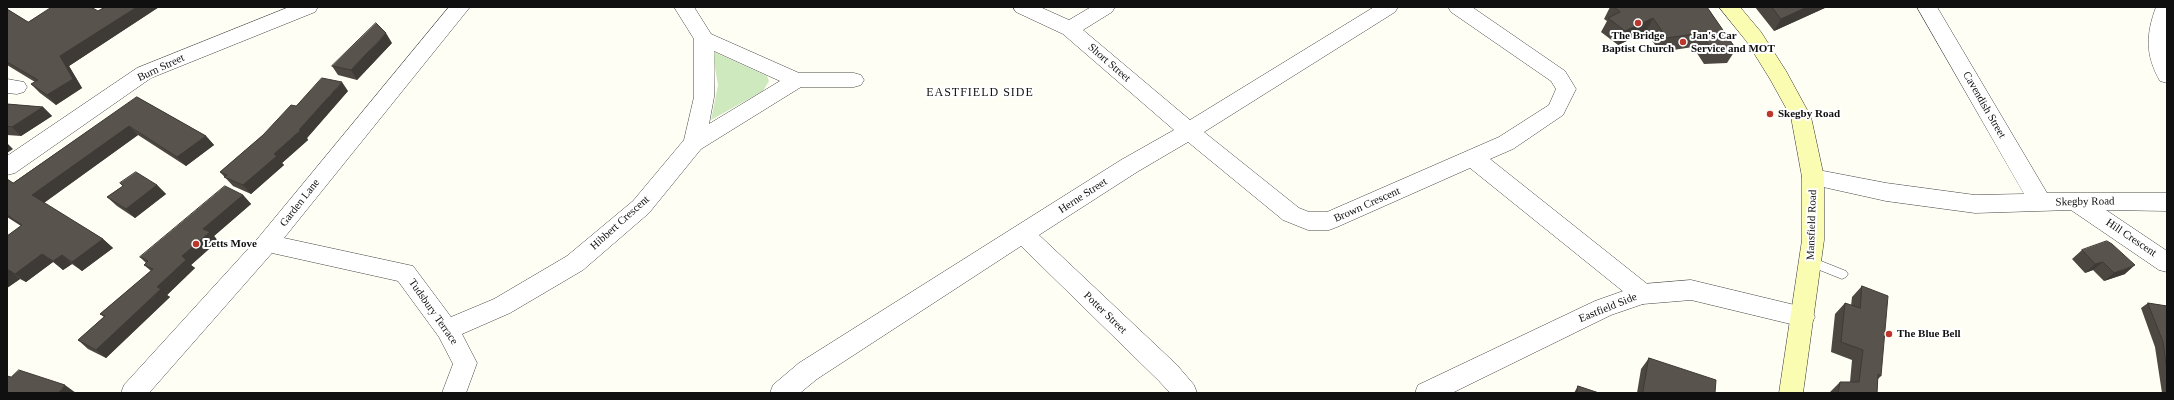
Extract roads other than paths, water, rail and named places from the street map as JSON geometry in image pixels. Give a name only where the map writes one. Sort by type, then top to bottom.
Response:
[{"type":"main road","name":"Mansfield Road","points":[[1729,7],[1754,37],[1779,76],[1801,117],[1813,177],[1815,204],[1811,262],[1791,393]]},
{"type":"street","name":"Burn Street","points":[[7,167],[144,73],[308,7]]},
{"type":"street","name":"Garden Lane","points":[[133,393],[267,243],[342,148],[460,7]]},
{"type":"street","points":[[684,7],[704,39],[797,80],[854,80]]},
{"type":"street","name":"Short Street","points":[[1023,7],[1070,29],[1189,131]]},
{"type":"street","points":[[1070,29],[1105,7]]},
{"type":"street","name":"Herne Street","points":[[782,393],[808,371],[1024,235],[1129,166],[1189,131],[1388,7]]},
{"type":"street","name":"Brown Crescent","points":[[1189,131],[1291,214],[1308,221],[1330,221],[1506,143],[1556,110],[1566,89],[1558,76],[1458,7]]},
{"type":"street","name":"Cavendish Street","points":[[1927,7],[2041,203]]},
{"type":"street","points":[[2166,7],[2156,31],[2157,54],[2167,76]]},
{"type":"street","name":"Hibbert Crescent","points":[[448,330],[502,306],[575,263],[641,207],[694,143],[704,97],[704,39]]},
{"type":"street","points":[[694,143],[797,80]]},
{"type":"street","points":[[1473,158],[1643,294]]},
{"type":"street","name":"Skegby Road","points":[[1813,177],[1886,192],[1975,204],[2075,201],[2167,202]]},
{"type":"street","name":"Hill Crescent","points":[[2075,201],[2167,263]]},
{"type":"street","name":"Potter Street","points":[[1024,235],[1168,373],[1185,393]]},
{"type":"street","name":"Tudsbury Terrace","points":[[267,243],[405,273],[448,330],[465,363],[454,393]]},
{"type":"street","name":"Eastfield Side","points":[[1427,393],[1603,308],[1643,294],[1691,290],[1803,318]]},
{"type":"lane","points":[[1811,262],[1842,274]]},
{"type":"place","name":"The Bridge Baptist Church","points":[[1638,23]]},
{"type":"place","name":"Jan's Car Service and MOT","points":[[1683,42]]},
{"type":"place","name":"Skegby Road","points":[[1770,114]]},
{"type":"place","name":"Letts Move","points":[[196,244]]},
{"type":"place","name":"The Blue Bell","points":[[1889,334]]},
{"type":"district","name":"EASTFIELD SIDE","points":[[980,93]]}]
